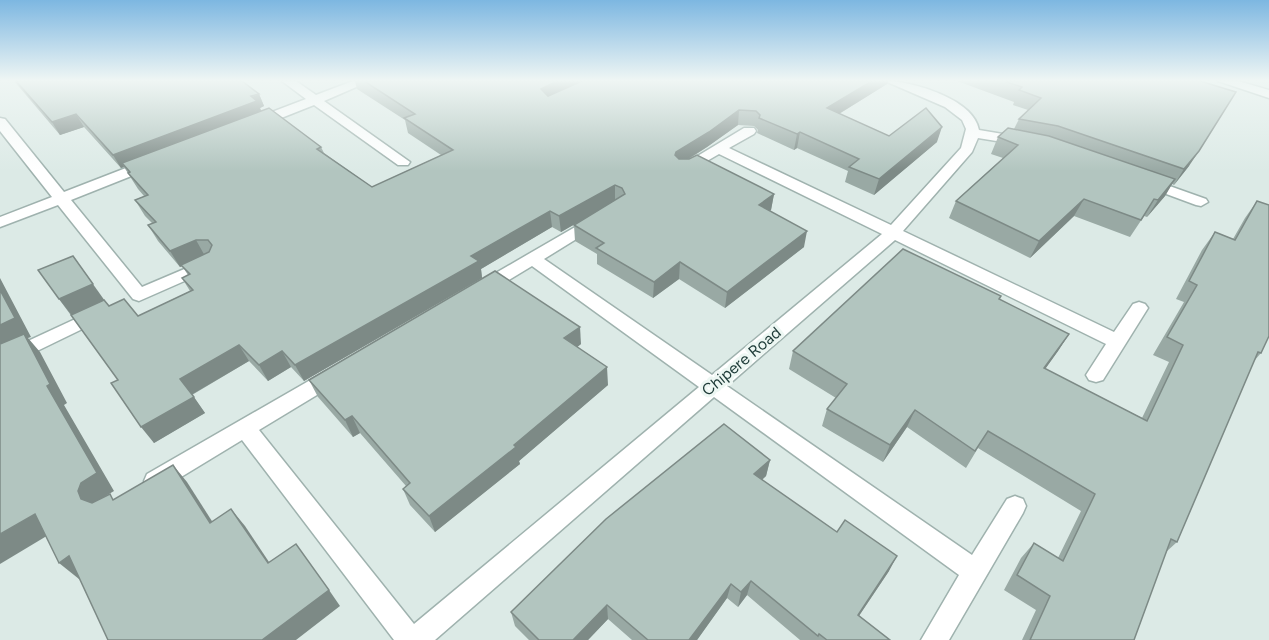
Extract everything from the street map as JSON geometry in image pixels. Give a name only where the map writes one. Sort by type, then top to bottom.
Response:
[{"type":"street","points":[[238,129],[285,111]]},
{"type":"street","points":[[332,111],[403,162]]},
{"type":"street","points":[[960,111],[972,123],[973,133],[1035,144]]},
{"type":"street","points":[[0,122],[139,296]]},
{"type":"street","points":[[683,169],[749,131]]},
{"type":"street","name":"Chipere Road","points":[[415,640],[892,234],[967,149],[973,133]]},
{"type":"street","points":[[720,149],[1117,341]]},
{"type":"street","points":[[0,222],[161,159]]},
{"type":"street","points":[[1131,176],[1201,202]]},
{"type":"street","points":[[461,301],[607,214]]},
{"type":"street","points":[[533,258],[974,571]]},
{"type":"street","points":[[0,362],[211,262]]},
{"type":"street","points":[[1096,375],[1139,308]]},
{"type":"street","points":[[138,491],[348,368]]},
{"type":"street","points":[[245,428],[410,640]]},
{"type":"street","points":[[934,640],[1015,506]]},
{"type":"building","points":[[42,111],[231,111],[113,155],[76,114],[52,122]]},
{"type":"building","points":[[261,111],[273,111],[321,147],[317,149],[372,187],[453,150],[404,118],[415,114],[410,111],[738,111],[676,152],[675,155],[679,159],[689,159],[697,155],[774,194],[759,205],[807,231],[727,292],[680,262],[654,282],[596,248],[604,243],[574,225],[625,194],[622,188],[615,185],[559,216],[550,211],[471,256],[479,261],[295,365],[282,351],[259,365],[239,345],[180,379],[194,397],[141,427],[111,383],[118,380],[71,315],[104,300],[109,306],[124,299],[138,316],[193,290],[182,278],[190,274],[181,265],[209,252],[212,245],[208,240],[196,240],[170,251],[148,225],[156,222],[135,200],[148,195],[122,163]]},
{"type":"building","points":[[754,111],[833,111],[889,136],[922,111],[928,111],[942,127],[879,179],[849,167],[859,159],[800,132],[797,134],[759,118],[760,115]]},
{"type":"building","points":[[1028,111],[1224,111],[1199,151],[1184,169],[1058,126],[1019,119]]},
{"type":"building","points":[[1008,128],[1049,136],[1175,179],[1158,200],[1154,199],[1141,220],[1084,199],[1039,241],[956,201],[1018,145],[998,137]]},
{"type":"building","points":[[1257,201],[1269,205],[1269,336],[1261,353],[1258,352],[1177,542],[1171,539],[1134,640],[1030,640],[1050,596],[1017,575],[1034,543],[1063,561],[1095,494],[988,431],[975,451],[915,410],[890,445],[827,409],[847,384],[793,351],[903,249],[1001,296],[999,299],[1069,334],[1044,368],[1147,421],[1183,345],[1167,337],[1197,285],[1189,281],[1215,232],[1235,240]]},
{"type":"building","points":[[73,256],[93,284],[59,299],[38,270]]},
{"type":"building","points":[[495,271],[580,327],[564,338],[607,367],[514,445],[516,447],[429,516],[403,489],[410,483],[352,416],[345,420],[309,380]]},
{"type":"building","points":[[0,290],[15,318],[0,325]]},
{"type":"building","points":[[24,334],[50,384],[47,386],[97,473],[81,483],[78,491],[81,499],[92,503],[110,494],[113,500],[173,465],[210,523],[231,509],[268,563],[296,544],[329,590],[262,640],[108,640],[69,556],[59,563],[35,514],[0,534],[0,344]]},
{"type":"building","points":[[724,424],[770,460],[754,474],[837,532],[845,520],[897,556],[858,615],[890,640],[827,640],[819,634],[818,636],[751,581],[741,592],[731,584],[689,640],[648,640],[607,605],[573,640],[539,640],[511,612],[606,519]]}]
